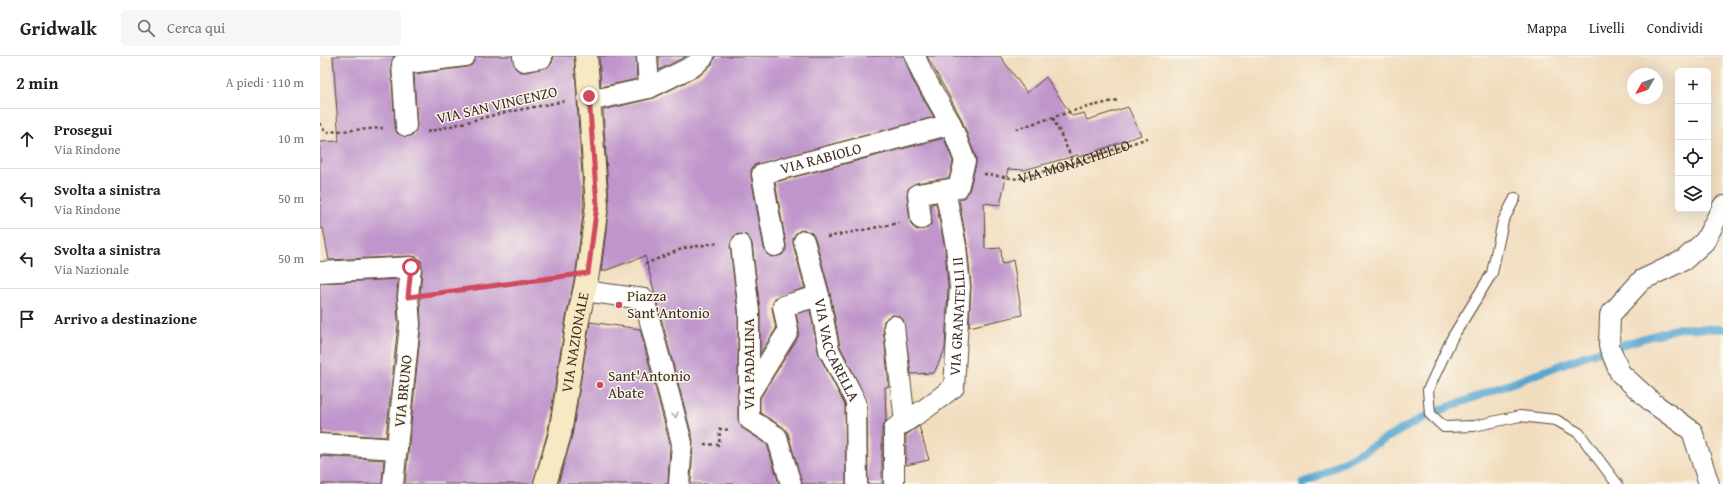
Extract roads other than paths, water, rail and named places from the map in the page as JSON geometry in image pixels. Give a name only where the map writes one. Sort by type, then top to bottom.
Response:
[{"type":"main road","name":"VIA NAZIONALE","points":[[545,484],[560,434],[578,320],[586,282],[597,205],[586,56]]},
{"type":"street","points":[[406,126],[402,64],[465,56]]},
{"type":"street","points":[[523,56],[524,61],[542,58],[542,56]]},
{"type":"street","points":[[647,56],[649,88]]},
{"type":"street","points":[[589,98],[649,88],[695,64],[704,56]]},
{"type":"street","points":[[915,56],[922,73],[951,124],[965,161],[958,188],[918,194],[921,219]]},
{"type":"street","name":"VIA RABIOLO","points":[[775,246],[762,174],[951,124]]},
{"type":"street","name":"VIA GRANATELLI II","points":[[894,484],[894,429],[925,409],[954,386],[960,287],[956,246],[945,190]]},
{"type":"street","points":[[1709,484],[1692,431],[1653,403],[1620,373],[1609,346],[1610,315],[1642,280],[1684,260],[1705,241],[1723,206]]},
{"type":"street","name":"VIA VACCARELLA","points":[[804,241],[819,296],[829,350],[856,402],[857,484]]},
{"type":"street","name":"VIA PADALINA","points":[[741,245],[749,311],[749,420],[777,438],[791,484]]},
{"type":"street","name":"VIA BRUNO","points":[[320,272],[411,267],[408,297],[410,324],[393,484]]},
{"type":"street","points":[[586,282],[644,299],[682,443],[679,484]]},
{"type":"street","points":[[748,396],[788,331],[783,306],[819,296]]},
{"type":"street","points":[[894,326],[904,422]]},
{"type":"street","points":[[320,444],[397,449]]},
{"type":"lane","points":[[1514,198],[1503,221],[1492,273],[1452,338],[1428,390],[1430,414],[1444,427],[1474,426],[1520,416],[1556,420],[1579,433],[1617,484]]},
{"type":"waterway","points":[[1303,484],[1430,414],[1587,355],[1679,328],[1723,329]]},
{"type":"place","name":"Piazza Sant'Antonio","points":[[619,305]]},
{"type":"place","name":"Sant'Antonio Abate","points":[[600,385]]}]
